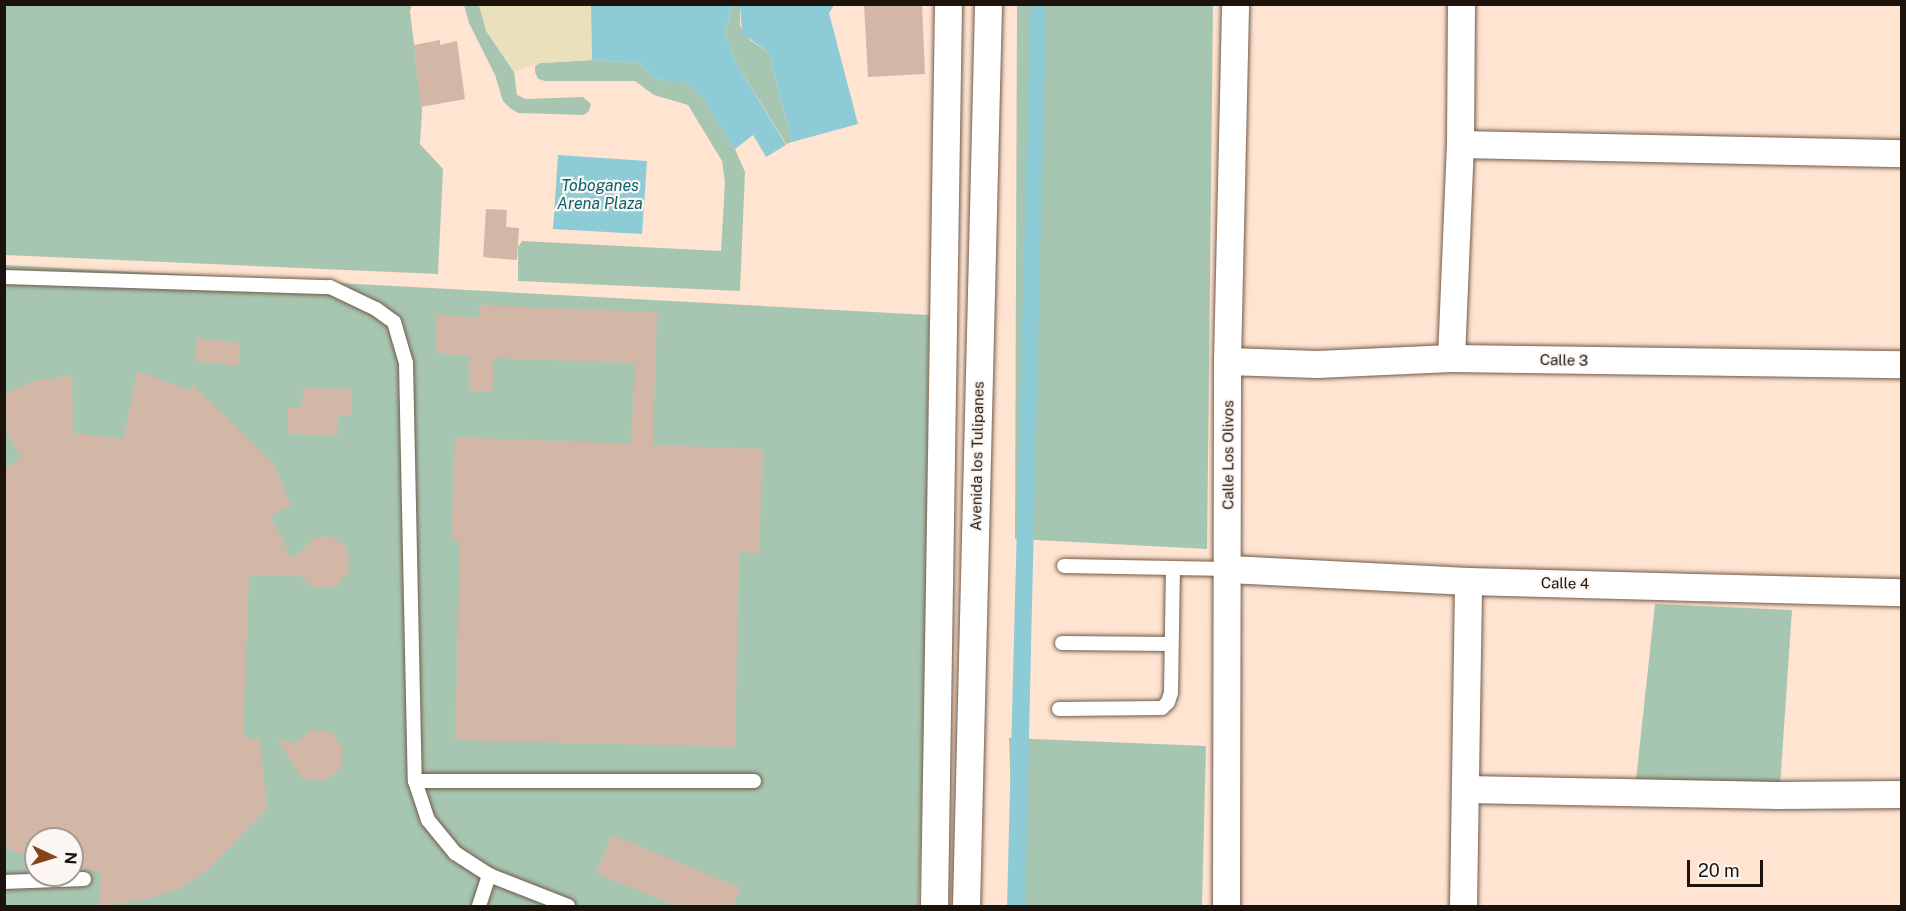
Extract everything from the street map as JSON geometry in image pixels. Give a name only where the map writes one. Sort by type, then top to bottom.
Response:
[{"type":"street","points":[[934,906],[948,4]]},
{"type":"street","name":"Avenida los Tulipanes","points":[[966,906],[988,4]]},
{"type":"street","name":"Calle Los Olivos","points":[[1226,906],[1227,361],[1235,4]]},
{"type":"street","points":[[1451,358],[1460,144],[1461,4]]},
{"type":"street","points":[[1460,144],[1902,153]]},
{"type":"street","name":"Calle 3","points":[[1227,361],[1317,364],[1451,358],[1902,364]]},
{"type":"street","name":"Calle 4","points":[[1228,569],[1468,580],[1902,592]]},
{"type":"street","points":[[1463,906],[1468,580]]},
{"type":"street","points":[[1465,789],[1777,795],[1902,794]]},
{"type":"lane","points":[[4,277],[330,287],[376,309],[394,322],[406,363],[416,780],[428,820],[455,853],[489,875],[568,906]]},
{"type":"lane","points":[[1064,566],[1228,569]]},
{"type":"lane","points":[[1059,709],[1162,708],[1168,702],[1172,693],[1173,568]]},
{"type":"lane","points":[[1062,643],[1171,644]]},
{"type":"lane","points":[[416,780],[754,782]]},
{"type":"lane","points":[[479,906],[489,875]]},
{"type":"lane","points":[[4,882],[24,881]]},
{"type":"green space","points":[[5,5],[412,5],[410,11],[422,111],[420,144],[443,169],[438,274],[5,255]]},
{"type":"green space","points":[[464,5],[479,5],[487,31],[514,72],[517,95],[526,99],[583,97],[591,104],[589,111],[584,115],[518,113],[510,108],[503,101],[495,75],[469,23]]},
{"type":"green space","points":[[732,5],[740,5],[740,26],[750,40],[769,53],[792,142],[786,144],[736,63],[725,35]]},
{"type":"green space","points":[[1017,5],[1213,5],[1207,549],[1015,539]]},
{"type":"green space","points":[[592,60],[640,63],[654,77],[665,81],[680,81],[690,85],[700,94],[735,149],[745,172],[740,291],[518,281],[518,247],[522,241],[721,251],[725,182],[722,161],[688,105],[654,95],[635,81],[545,81],[538,79],[535,72],[535,66],[540,63]]},
{"type":"green space","points":[[4,265],[929,315],[925,695],[919,906],[5,906]]},
{"type":"green space","points":[[1655,604],[1792,610],[1780,786],[1636,780]]},
{"type":"green space","points":[[1009,738],[1206,746],[1202,906],[1015,906]]},
{"type":"sand","points":[[479,4],[591,5],[592,60],[540,63],[514,72],[486,31]]},
{"type":"water","points":[[591,5],[732,5],[725,35],[736,63],[786,145],[766,157],[753,135],[735,149],[700,94],[690,85],[654,77],[640,63],[592,60]]},
{"type":"water","points":[[740,5],[834,5],[829,13],[858,124],[792,142],[769,53],[742,33]]},
{"type":"water","points":[[1032,5],[1046,5],[1025,906],[1007,906],[1030,25]]},
{"type":"water","name":"Toboganes Arena Plaza","points":[[558,155],[647,161],[642,234],[553,229]]},
{"type":"building","points":[[864,4],[922,4],[925,74],[868,77]]},
{"type":"building","points":[[440,40],[440,45],[457,41],[465,99],[421,107],[414,45]]},
{"type":"building","points":[[486,209],[507,210],[506,227],[519,228],[517,260],[483,257]]},
{"type":"building","points":[[479,305],[657,312],[653,445],[763,449],[759,553],[739,552],[735,747],[455,740],[460,541],[451,540],[455,437],[631,444],[635,363],[494,358],[493,392],[469,390],[470,356],[435,353],[436,315],[479,318]]},
{"type":"building","points":[[197,338],[240,343],[238,366],[194,361]]},
{"type":"building","points":[[137,371],[191,391],[192,384],[274,464],[291,505],[270,516],[292,559],[314,538],[332,537],[348,548],[349,571],[336,586],[314,588],[300,575],[249,576],[243,738],[260,739],[267,808],[210,869],[180,889],[139,901],[99,906],[101,871],[84,870],[84,827],[24,827],[24,855],[4,845],[4,470],[21,458],[4,427],[4,395],[31,382],[72,375],[73,433],[124,439]]},
{"type":"building","points":[[303,388],[352,389],[352,416],[338,416],[337,435],[288,434],[288,408],[302,408]]},
{"type":"building","points":[[311,730],[331,732],[343,749],[340,769],[325,781],[303,779],[277,741],[295,743]]},
{"type":"building","points":[[612,835],[740,888],[733,906],[676,906],[596,873]]}]
